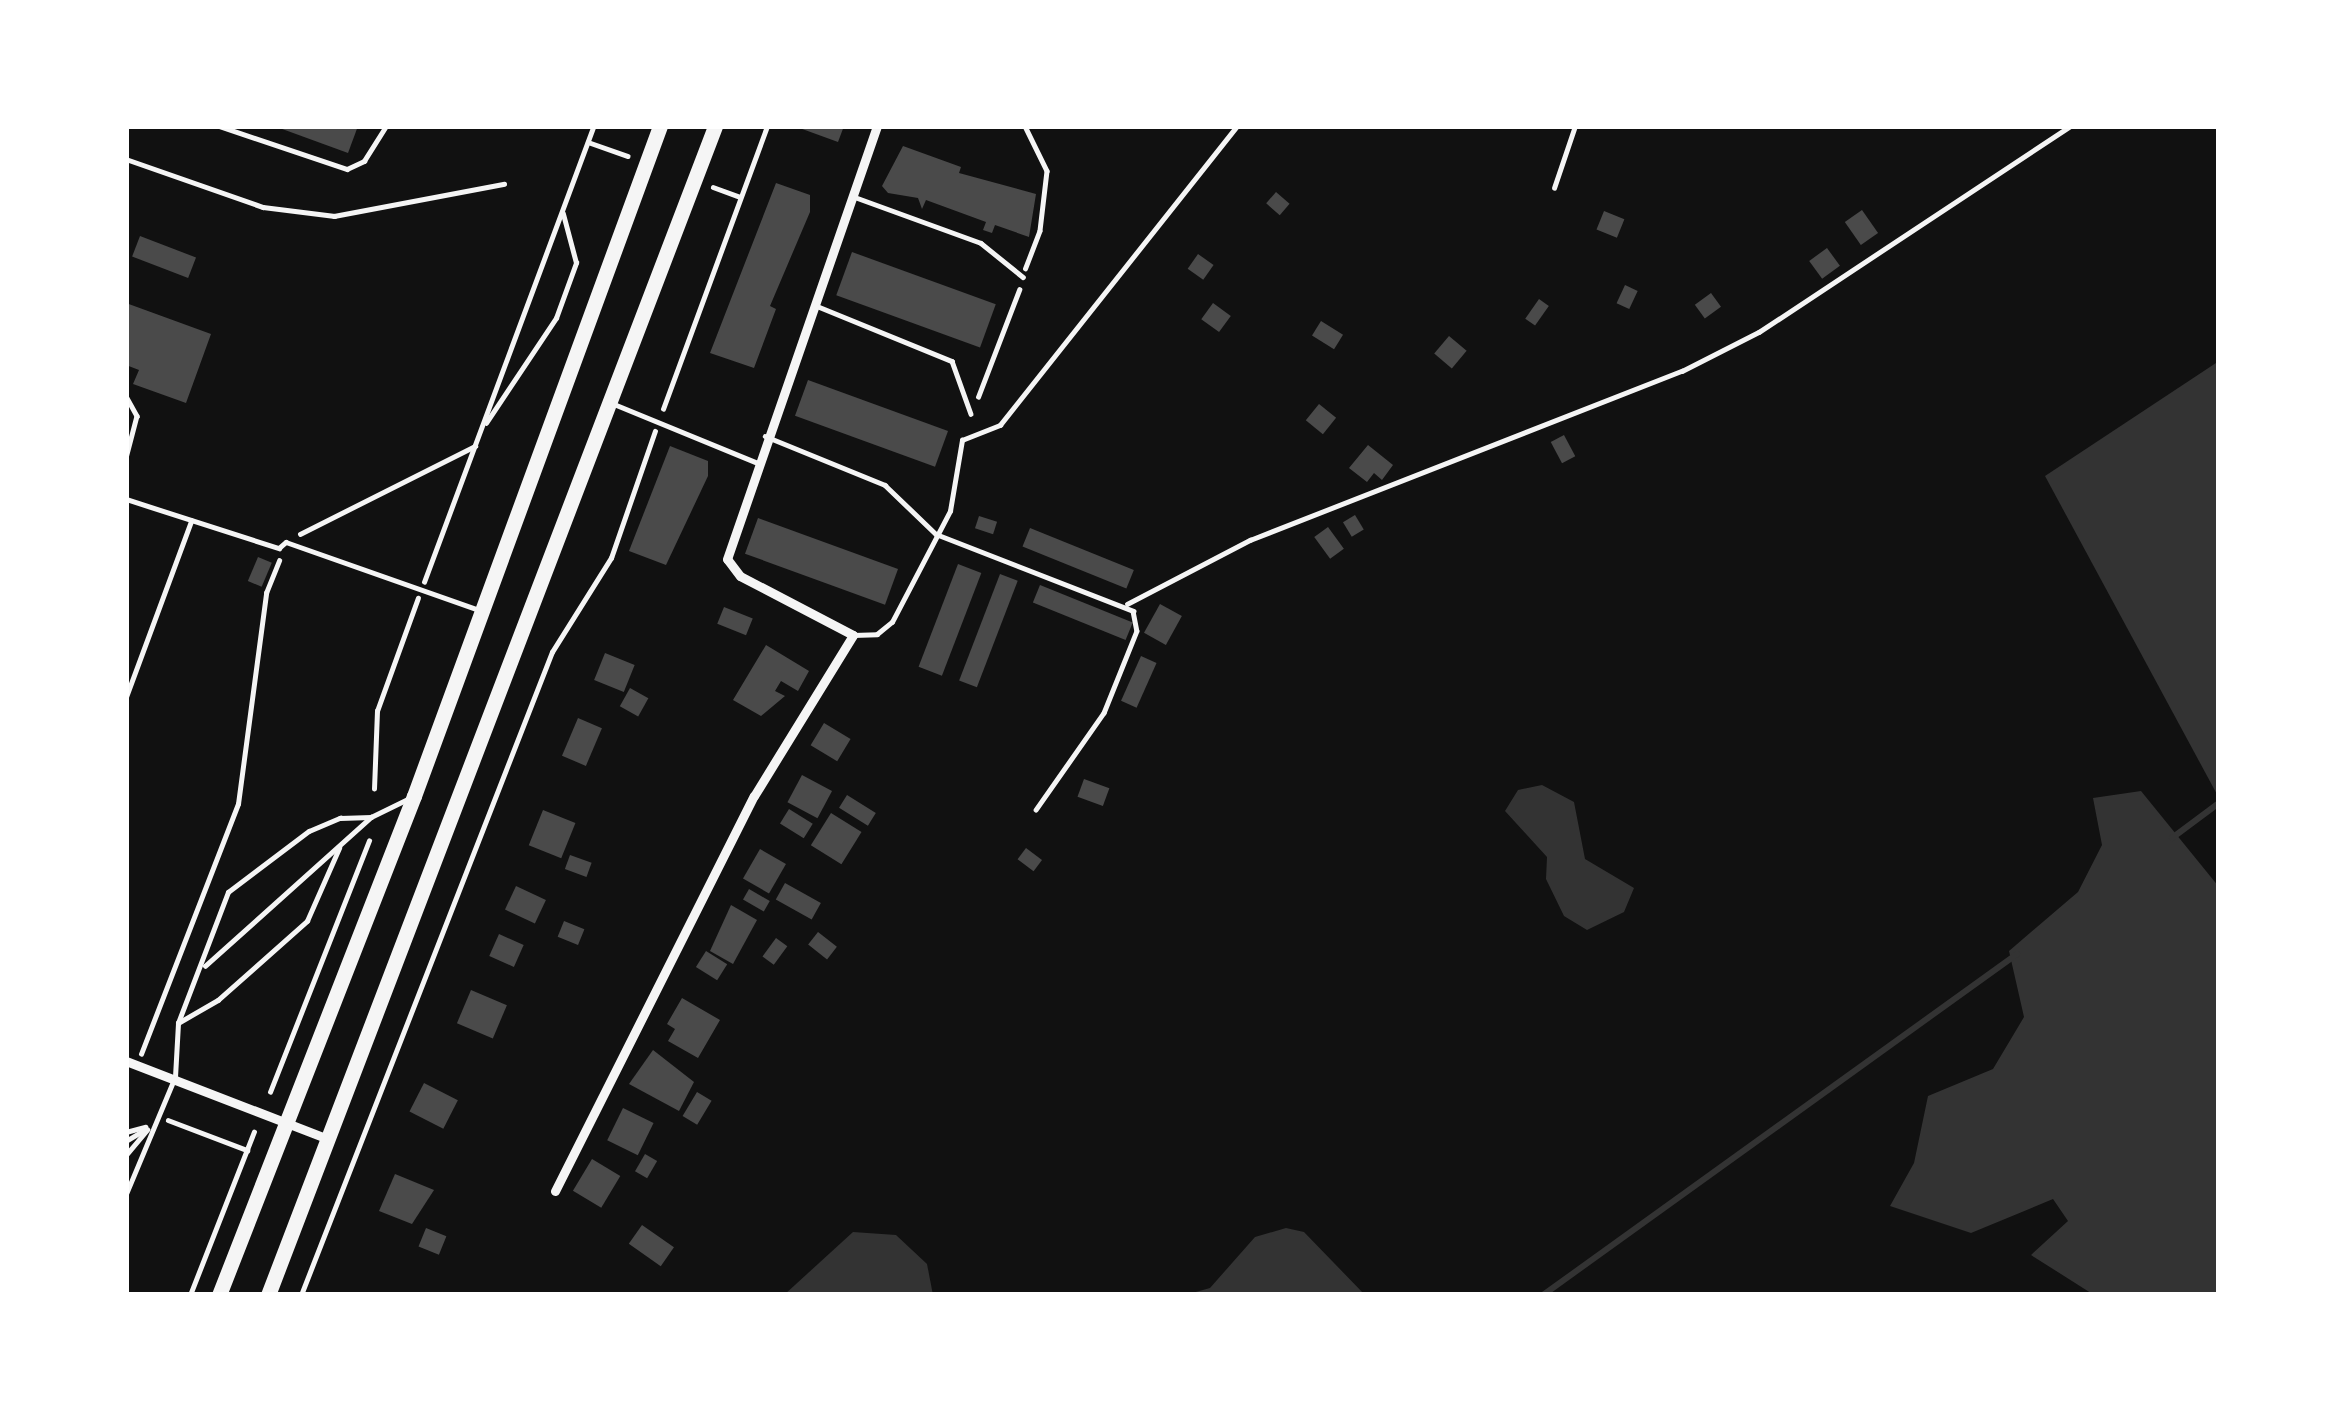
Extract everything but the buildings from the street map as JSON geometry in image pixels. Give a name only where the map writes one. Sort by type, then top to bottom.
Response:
[{"type":"main road","points":[[220,1295],[284,1119],[414,796],[660,126]]},
{"type":"main road","points":[[268,1295],[614,404],[714,126]]},
{"type":"street","points":[[555,1191],[754,796],[853,635],[729,567],[765,436],[877,126]]},
{"type":"street","points":[[132,1063],[328,1139]]},
{"type":"lane","points":[[219,126],[347,169],[364,161],[386,126]]},
{"type":"lane","points":[[853,635],[877,634],[892,622],[950,511],[962,440],[1000,425],[1237,126]]},
{"type":"lane","points":[[1554,188],[1574,126]]},
{"type":"lane","points":[[765,436],[885,485],[936,534],[1127,604],[1250,540],[1720,352],[2070,126]]},
{"type":"lane","points":[[852,196],[981,243],[1023,277]]},
{"type":"lane","points":[[812,304],[952,361],[971,414]]},
{"type":"lane","points":[[126,396],[137,416],[126,458]]},
{"type":"lane","points":[[614,404],[758,464]]},
{"type":"lane","points":[[126,499],[279,548],[286,542],[481,610]]},
{"type":"lane","points":[[126,697],[191,520]]},
{"type":"lane","points":[[1036,810],[1104,713],[1138,631],[1127,604]]},
{"type":"lane","points":[[203,968],[371,818],[414,796]]},
{"type":"lane","points":[[126,1194],[175,1077],[178,1023],[203,968],[228,892],[308,831],[340,818],[371,818]]},
{"type":"lane","points":[[178,1023],[218,1000],[307,921],[339,848]]},
{"type":"lane","points":[[126,1132],[151,1126]]},
{"type":"lane","points":[[126,1141],[151,1126]]},
{"type":"lane","points":[[126,1155],[151,1126]]},
{"type":"path","points":[[374,789],[377,711],[594,126]]},
{"type":"path","points":[[301,1295],[377,1085],[552,652],[611,557],[767,126]]},
{"type":"path","points":[[588,142],[630,157]]},
{"type":"path","points":[[126,159],[263,207],[334,216],[504,184]]},
{"type":"path","points":[[713,187],[740,197]]},
{"type":"path","points":[[480,432],[556,318],[576,263],[562,211]]},
{"type":"path","points":[[132,1063],[238,804],[266,593],[286,542],[475,446]]},
{"type":"path","points":[[270,1092],[369,841]]},
{"type":"path","points":[[156,1116],[247,1150]]},
{"type":"path","points":[[190,1295],[254,1132]]},
{"type":"path","points":[[237,1174],[248,1178]]},
{"type":"path","points":[[325,1208],[333,1210]]},
{"type":"shaded area","points":[[2219,361],[2219,798],[2045,476]]},
{"type":"shaded area","points":[[1542,785],[1574,802],[1585,859],[1634,888],[1624,912],[1587,930],[1564,916],[1546,879],[1547,857],[1505,811],[1518,790]]},
{"type":"shaded area","points":[[2141,791],[2219,887],[2219,1295],[2094,1295],[2031,1255],[2068,1221],[2053,1199],[1971,1233],[1890,1206],[1914,1163],[1928,1096],[1993,1069],[2024,1017],[2009,951],[2078,892],[2102,845],[2093,798]]},
{"type":"shaded area","points":[[1286,1228],[1304,1232],[1365,1295],[1185,1295],[1210,1288],[1255,1237]]},
{"type":"shaded area","points":[[853,1232],[896,1235],[927,1264],[933,1295],[784,1295]]},
{"type":"waterway","points":[[2172,838],[2219,803]]},
{"type":"waterway","points":[[1543,1295],[2017,954]]}]
